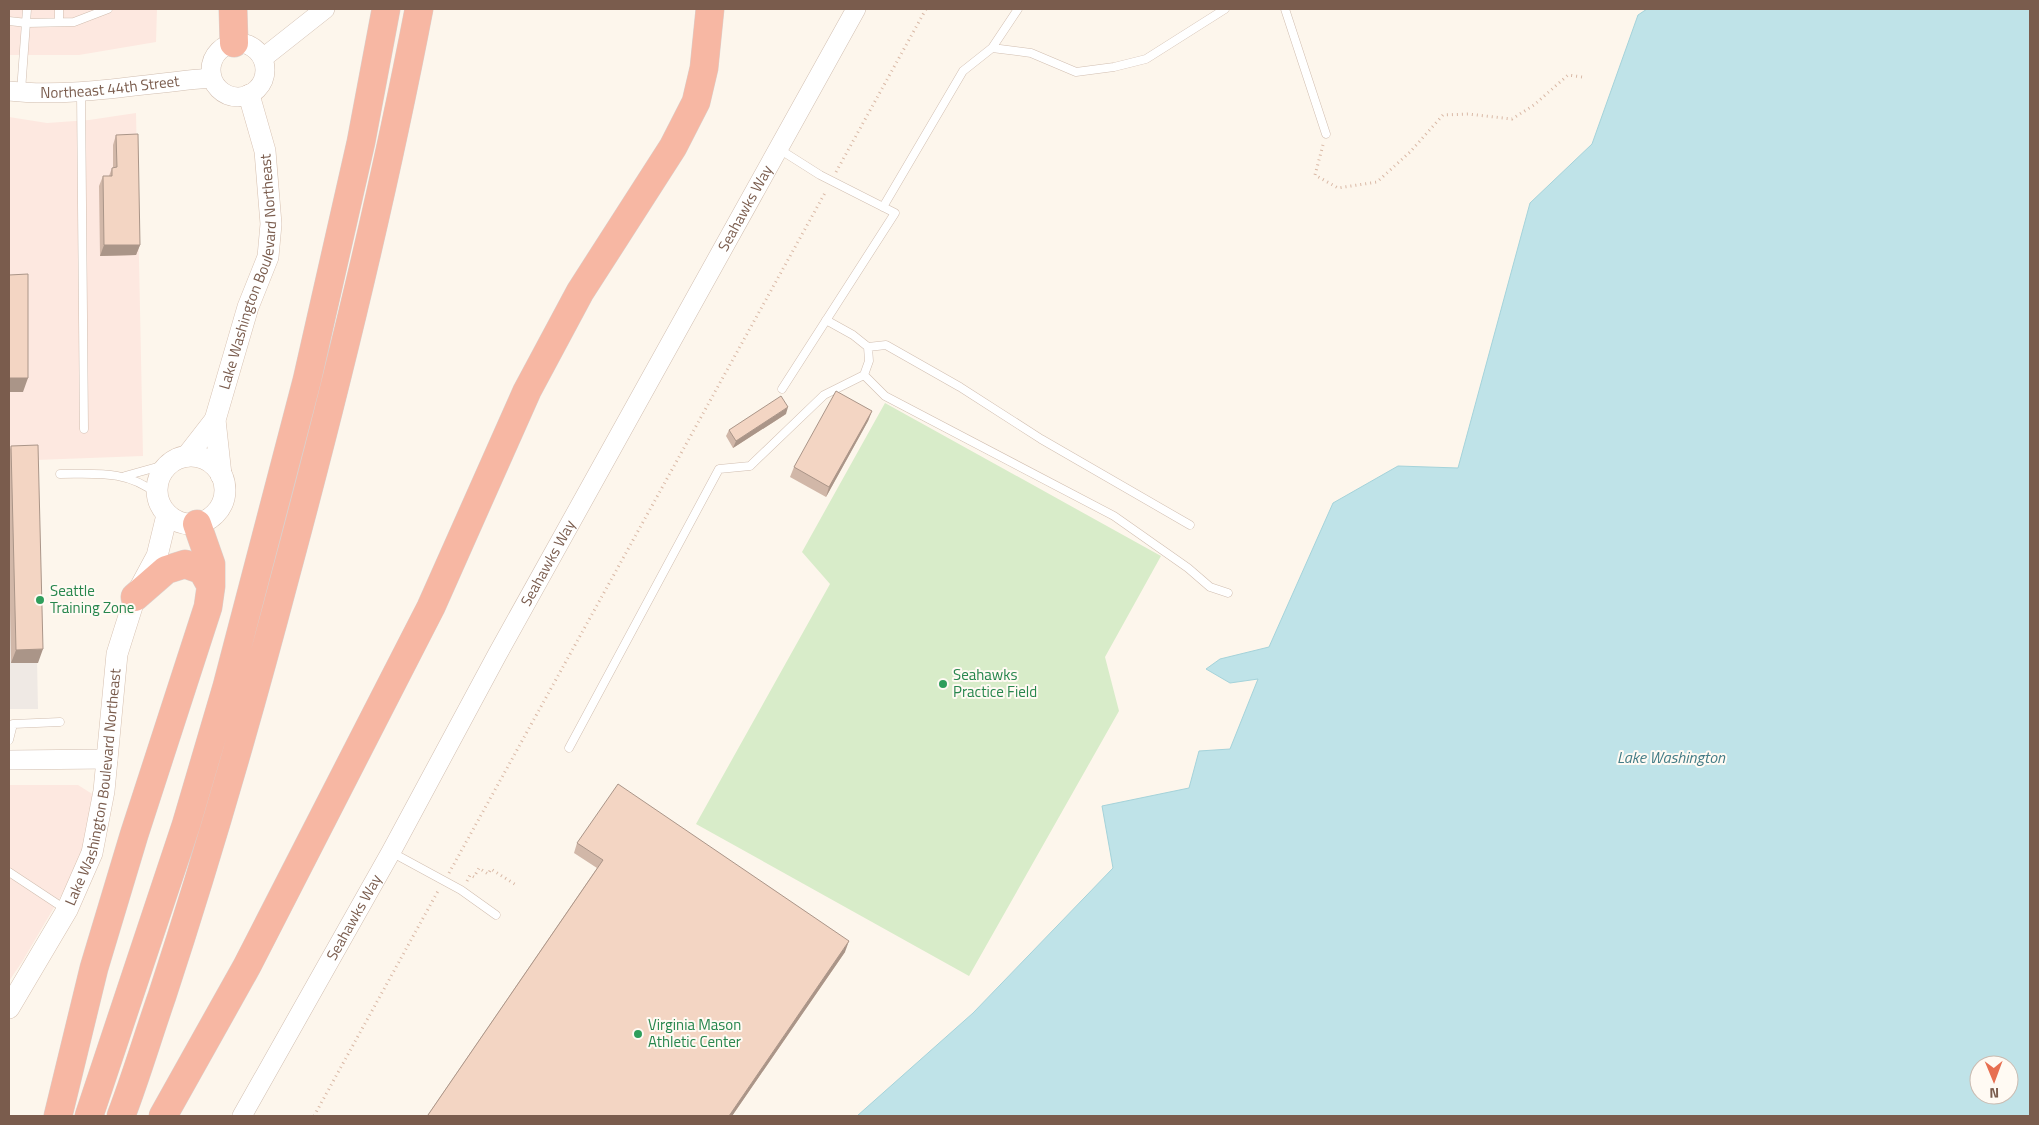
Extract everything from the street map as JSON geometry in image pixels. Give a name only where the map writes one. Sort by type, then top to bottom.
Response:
[{"type":"highway","points":[[234,9],[234,43]]},
{"type":"highway","points":[[89,1116],[180,844],[227,686],[307,380],[374,74],[386,9]]},
{"type":"highway","points":[[121,1116],[196,892],[249,714],[314,471],[355,303],[407,72],[419,9]]},
{"type":"highway","points":[[163,1116],[247,966],[431,607],[527,391],[580,292],[673,147],[696,102],[704,68],[710,9]]},
{"type":"highway","points":[[58,1116],[94,968],[134,835],[208,607],[211,586],[211,564],[193,524]]},
{"type":"highway","points":[[135,597],[166,570],[185,564],[202,570],[211,586]]},
{"type":"main road","name":"Lake Washington Boulevard Northeast","points":[[221,475],[215,420],[248,307],[268,257],[271,224],[266,151],[249,95]]},
{"type":"main road","name":"Lake Washington Boulevard Northeast","points":[[177,460],[215,420]]},
{"type":"main road","points":[[197,456],[215,466],[221,475],[224,495],[221,505],[215,514],[207,520],[193,524],[181,523],[167,515],[160,506],[156,494],[161,473],[177,460],[197,456]]},
{"type":"main road","name":"Lake Washington Boulevard Northeast","points":[[9,1008],[67,910],[92,853],[99,823],[108,758],[116,654],[135,597],[157,556],[167,515]]},
{"type":"main road","name":"Lake Washington Boulevard Northeast","points":[[157,556],[193,524]]},
{"type":"street","points":[[262,58],[325,9]]},
{"type":"street","name":"Seahawks Way","points":[[242,1116],[391,852],[497,655],[856,9]]},
{"type":"street","points":[[234,43],[251,46],[262,58],[265,67],[262,84],[249,95],[240,97],[230,96],[222,92],[211,78],[210,68],[212,59],[225,46],[234,43]]},
{"type":"street","name":"Northeast 44th Street","points":[[15,92],[81,90],[211,78]]},
{"type":"street","points":[[9,760],[108,758]]},
{"type":"lane","points":[[15,92],[27,23],[27,9]]},
{"type":"lane","points":[[59,9],[59,22]]},
{"type":"lane","points":[[9,21],[27,23],[74,22],[108,9]]},
{"type":"lane","points":[[883,207],[963,71],[992,48],[1018,9]]},
{"type":"lane","points":[[992,48],[1031,52],[1076,72],[1114,67],[1146,59],[1225,9]]},
{"type":"lane","points":[[1285,9],[1326,134]]},
{"type":"lane","points":[[81,90],[84,430]]},
{"type":"lane","points":[[779,149],[820,175],[895,213],[782,389]]},
{"type":"lane","points":[[826,320],[853,335],[868,347],[886,345],[960,387],[1041,439],[1190,525]]},
{"type":"lane","points":[[569,748],[719,469],[750,466],[824,394],[864,375],[869,361],[868,347]]},
{"type":"lane","points":[[864,375],[885,396],[1114,516],[1188,568],[1210,587],[1228,593]]},
{"type":"lane","points":[[60,474],[125,476],[177,460]]},
{"type":"lane","points":[[125,476],[143,484],[156,494]]},
{"type":"lane","points":[[9,740],[13,724],[60,722]]},
{"type":"lane","points":[[391,852],[461,890],[496,915]]},
{"type":"lane","points":[[9,872],[67,910]]},
{"type":"path","points":[[836,172],[926,9]]},
{"type":"path","points":[[1326,134],[1314,175],[1338,188],[1377,182],[1410,152],[1443,114],[1468,114],[1512,119],[1534,105],[1568,75],[1582,77]]},
{"type":"path","points":[[450,870],[826,190]]},
{"type":"path","points":[[461,890],[470,875],[474,877],[479,868],[488,874],[491,868],[516,885]]},
{"type":"path","points":[[314,1116],[438,891]]},
{"type":"shaded area","points":[[9,9],[157,9],[156,42],[79,55],[9,55]]},
{"type":"shaded area","points":[[136,113],[143,456],[9,461],[9,117],[47,123],[89,120]]},
{"type":"shaded area","points":[[33,460],[38,709],[9,709],[9,461]]},
{"type":"shaded area","points":[[9,785],[78,785],[97,797],[96,836],[9,981]]},
{"type":"green space","name":"Seahawks Practice Field","points":[[885,403],[1161,556],[1105,657],[1119,711],[969,976],[696,824],[830,584],[802,552]]},
{"type":"water","name":"Lake Washington","points":[[1647,9],[2030,9],[2030,1116],[857,1116],[973,1013],[1113,868],[1102,806],[1189,788],[1199,751],[1230,749],[1258,679],[1230,683],[1206,669],[1220,659],[1269,647],[1333,503],[1398,466],[1458,468],[1530,203],[1592,144],[1638,15]]},
{"type":"building","points":[[138,134],[140,245],[104,245],[103,176],[112,176],[112,168],[117,167],[116,135]]},
{"type":"building","points":[[28,274],[28,378],[9,378],[9,275]]},
{"type":"building","points":[[836,391],[872,411],[829,487],[794,467]]},
{"type":"building","points":[[781,396],[788,407],[736,441],[729,430]]},
{"type":"building","points":[[38,445],[43,649],[16,650],[11,446]]},
{"type":"building","name":"Virginia Mason Athletic Center","points":[[618,784],[849,941],[729,1116],[429,1116],[603,860],[577,843]]},
{"type":"place","name":"Seattle Training Zone","points":[[40,600]]},
{"type":"place","name":"Seahawks Practice Field","points":[[943,684]]},
{"type":"place","name":"Virginia Mason Athletic Center","points":[[638,1034]]}]
